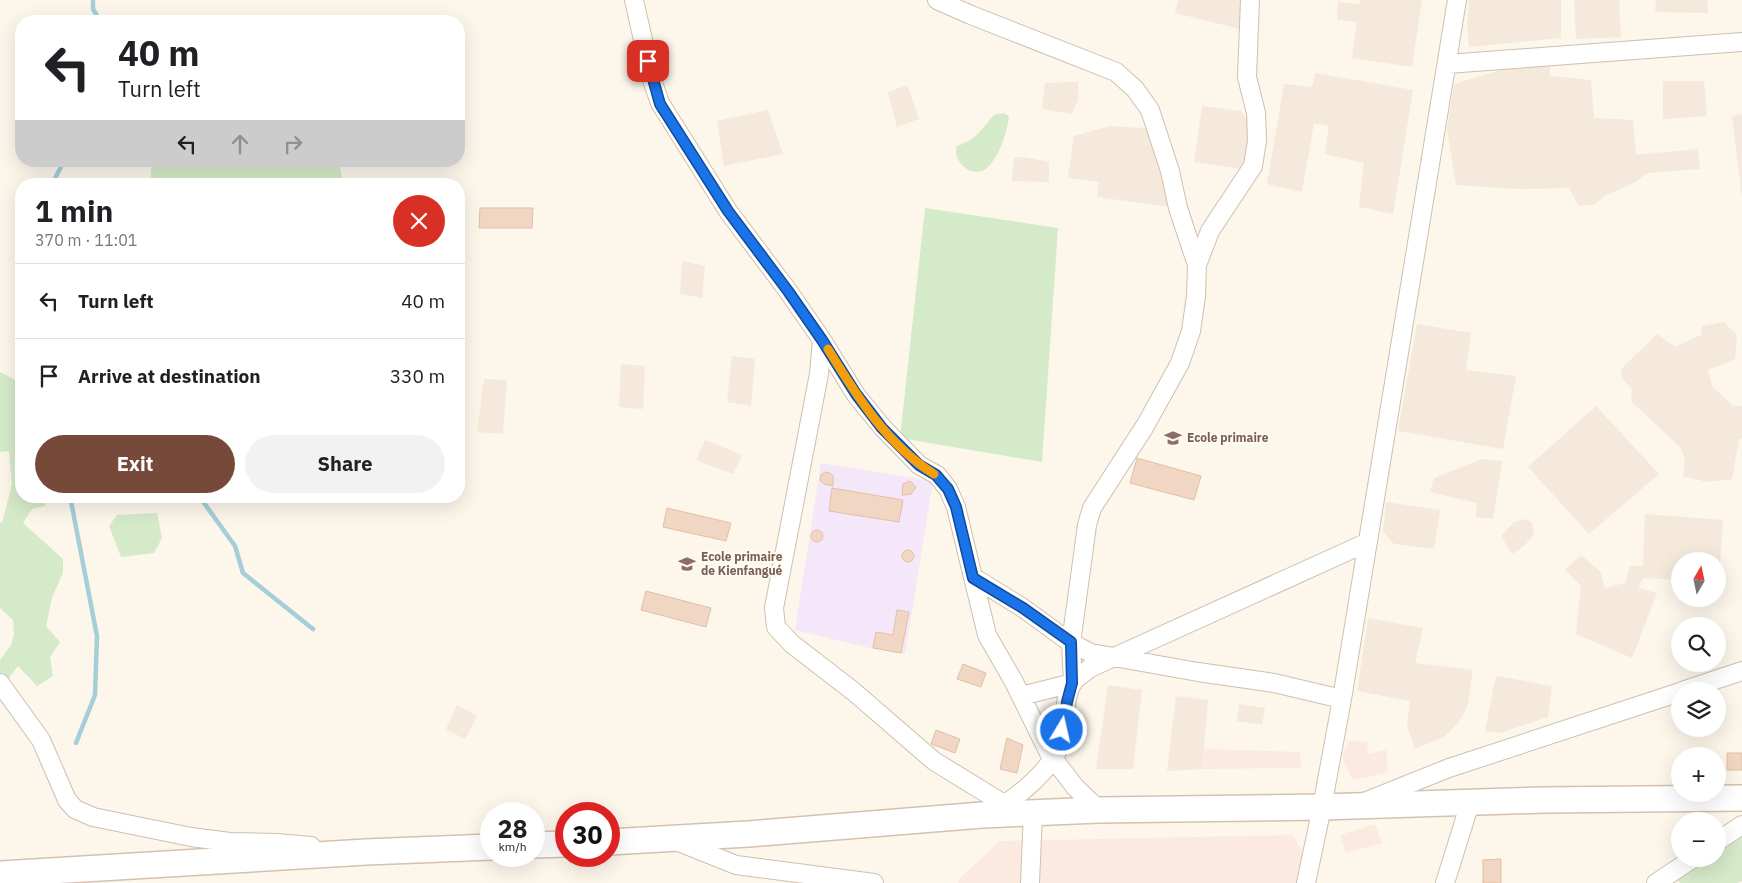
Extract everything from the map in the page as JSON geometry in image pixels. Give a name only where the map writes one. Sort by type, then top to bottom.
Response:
[{"type":"main road","points":[[620,841],[982,815],[1099,810],[1322,808],[1742,798]]},
{"type":"main road","points":[[0,874],[366,852],[480,847]]},
{"type":"street","points":[[634,0],[652,80],[660,104],[728,211],[822,340],[856,394],[882,428],[919,465],[936,475],[948,489],[956,507],[988,635],[1053,759],[1075,787],[1099,810]]},
{"type":"street","points":[[938,0],[970,15],[1116,72],[1135,89],[1150,110],[1170,171],[1178,208],[1198,265]]},
{"type":"street","points":[[982,815],[1004,804],[1028,786],[1053,759],[1060,744],[1072,683],[1071,642],[1087,525],[1092,508],[1145,426],[1180,363],[1191,331],[1198,265],[1210,231],[1253,166],[1257,141],[1256,113],[1247,77],[1250,0]]},
{"type":"street","points":[[1306,883],[1342,699],[1457,0]]},
{"type":"street","points":[[1447,64],[1742,42]]},
{"type":"street","points":[[822,340],[811,420],[774,608],[776,627],[792,644],[853,691],[934,762],[1004,804],[1033,813],[1030,883]]},
{"type":"street","points":[[1021,696],[1072,683],[1090,668],[1114,656],[1368,542]]},
{"type":"street","points":[[973,578],[1023,608],[1071,642],[1091,653],[1198,672],[1274,682],[1342,699]]},
{"type":"street","points":[[1712,682],[1742,672]]},
{"type":"street","points":[[0,683],[41,740],[67,800],[75,809],[93,817],[191,837],[220,841],[276,843],[366,852]]},
{"type":"street","points":[[1352,807],[1449,768],[1671,695]]},
{"type":"street","points":[[1445,883],[1470,803]]},
{"type":"street","points":[[1726,836],[1742,825]]},
{"type":"street","points":[[670,839],[736,865],[874,883]]},
{"type":"street","points":[[1656,883],[1680,867]]},
{"type":"shaded area","points":[[1178,0],[1247,0],[1240,29],[1175,13]]},
{"type":"shaded area","points":[[1360,0],[1422,0],[1412,67],[1352,58],[1357,22],[1337,20],[1338,2],[1360,4]]},
{"type":"shaded area","points":[[1469,0],[1561,0],[1561,38],[1469,47],[1467,27]]},
{"type":"shaded area","points":[[1574,0],[1619,0],[1621,37],[1576,39]]},
{"type":"shaded area","points":[[1656,0],[1707,0],[1708,13],[1655,12]]},
{"type":"shaded area","points":[[1550,65],[1550,76],[1591,80],[1594,118],[1633,120],[1636,155],[1698,149],[1700,169],[1647,173],[1634,183],[1604,196],[1595,204],[1579,206],[1569,188],[1518,189],[1456,185],[1447,130],[1454,84],[1501,70]]},
{"type":"shaded area","points":[[1315,73],[1413,90],[1393,214],[1359,207],[1364,163],[1325,154],[1329,126],[1314,123],[1302,192],[1267,184],[1284,84],[1312,87]]},
{"type":"shaded area","points":[[1663,81],[1704,81],[1707,116],[1663,119]]},
{"type":"shaded area","points":[[1078,82],[1078,100],[1072,114],[1042,109],[1045,83]]},
{"type":"shaded area","points":[[907,85],[919,119],[897,127],[888,92]]},
{"type":"shaded area","points":[[1202,106],[1241,111],[1249,123],[1244,169],[1194,162]]},
{"type":"shaded area","points":[[768,110],[783,154],[724,166],[717,121]]},
{"type":"shaded area","points":[[1742,114],[1742,197],[1732,116]]},
{"type":"shaded area","points":[[1110,126],[1156,129],[1178,208],[1097,197],[1099,182],[1068,178],[1074,136]]},
{"type":"shaded area","points":[[1023,157],[1049,162],[1049,182],[1012,181],[1014,158]]},
{"type":"shaded area","points":[[682,261],[705,266],[702,298],[680,294]]},
{"type":"shaded area","points":[[1724,322],[1737,335],[1735,359],[1708,370],[1712,386],[1733,406],[1742,406],[1742,438],[1739,439],[1732,479],[1707,482],[1683,476],[1685,459],[1681,448],[1631,401],[1632,389],[1622,378],[1621,369],[1657,334],[1675,347],[1701,335],[1702,326]]},
{"type":"shaded area","points":[[1417,324],[1471,333],[1466,370],[1516,376],[1503,449],[1398,431]]},
{"type":"shaded area","points":[[732,356],[755,359],[751,406],[727,402]]},
{"type":"shaded area","points":[[621,364],[645,366],[643,409],[619,407]]},
{"type":"shaded area","points":[[484,379],[507,380],[503,434],[477,432]]},
{"type":"shaded area","points":[[1596,406],[1659,474],[1589,534],[1528,467]]},
{"type":"shaded area","points":[[705,440],[742,455],[733,474],[696,460]]},
{"type":"shaded area","points":[[1482,459],[1502,461],[1493,519],[1476,517],[1477,503],[1430,492],[1434,478]]},
{"type":"shaded area","points":[[821,463],[933,481],[905,654],[870,648],[795,630]]},
{"type":"shaded area","points":[[1386,502],[1440,510],[1434,549],[1394,544],[1383,532]]},
{"type":"shaded area","points":[[1645,514],[1723,520],[1721,552],[1671,552],[1671,580],[1643,578],[1638,588],[1657,593],[1632,658],[1576,634],[1581,586],[1565,570],[1581,555],[1600,571],[1605,588],[1625,583],[1630,566],[1643,566]]},
{"type":"shaded area","points":[[1526,519],[1532,523],[1534,534],[1525,545],[1512,554],[1501,536],[1514,522]]},
{"type":"shaded area","points":[[1368,618],[1423,628],[1415,663],[1473,670],[1467,708],[1458,723],[1444,737],[1415,749],[1407,726],[1410,701],[1357,691]]},
{"type":"shaded area","points":[[1496,676],[1552,686],[1548,717],[1500,733],[1485,731]]},
{"type":"shaded area","points":[[1108,685],[1142,690],[1133,769],[1096,769]]},
{"type":"shaded area","points":[[1176,696],[1208,700],[1202,769],[1167,771]]},
{"type":"shaded area","points":[[1239,704],[1265,708],[1262,725],[1237,721]]},
{"type":"shaded area","points":[[457,705],[477,716],[465,739],[446,729]]},
{"type":"shaded area","points":[[1348,741],[1368,742],[1367,754],[1386,750],[1388,772],[1353,780],[1344,763],[1343,756]]},
{"type":"shaded area","points":[[1204,749],[1300,752],[1301,768],[1202,769]]},
{"type":"shaded area","points":[[1375,824],[1382,843],[1346,853],[1340,835]]},
{"type":"shaded area","points":[[1293,835],[1304,855],[1297,883],[958,883],[958,880],[1000,841]]},
{"type":"green space","points":[[1003,113],[1009,116],[1007,129],[992,162],[983,171],[971,171],[965,168],[957,158],[957,146],[974,137],[994,115]]},
{"type":"green space","points":[[151,167],[340,167],[342,178],[151,178]]},
{"type":"green space","points":[[925,208],[1058,228],[1042,462],[900,438]]},
{"type":"green space","points":[[0,372],[15,380],[15,503],[45,503],[45,506],[32,509],[23,523],[63,559],[63,572],[52,598],[46,626],[60,642],[50,657],[53,676],[37,686],[18,666],[8,679],[0,678],[0,660],[11,645],[14,634],[13,620],[0,608],[0,522],[2,523],[12,484],[9,451],[0,452]]},
{"type":"green space","points":[[157,513],[162,538],[154,553],[121,557],[109,526],[117,515]]},
{"type":"green space","points":[[1742,832],[1742,881],[1737,883],[1680,883],[1676,878],[1692,867],[1726,867],[1726,843]]},
{"type":"building","points":[[480,208],[533,208],[532,228],[479,228]]},
{"type":"building","points":[[1137,458],[1201,476],[1194,500],[1130,483]]},
{"type":"building","points":[[825,472],[833,476],[833,486],[824,484],[820,480],[821,475]]},
{"type":"building","points":[[910,481],[916,487],[911,494],[902,495],[903,484]]},
{"type":"building","points":[[832,488],[903,500],[899,522],[829,511]]},
{"type":"building","points":[[667,508],[731,523],[726,541],[663,527]]},
{"type":"building","points":[[815,530],[819,530],[823,536],[819,542],[815,542],[811,538],[811,534]]},
{"type":"building","points":[[906,550],[910,550],[914,556],[910,562],[906,562],[902,558],[902,554]]},
{"type":"building","points":[[646,591],[711,608],[706,627],[641,610]]},
{"type":"building","points":[[897,610],[909,612],[901,653],[873,648],[876,632],[893,635]]},
{"type":"building","points":[[963,664],[986,673],[981,687],[957,679]]},
{"type":"building","points":[[936,730],[960,739],[955,753],[931,744]]},
{"type":"building","points":[[1007,738],[1023,745],[1017,773],[1000,769]]},
{"type":"building","points":[[1727,753],[1742,753],[1742,770],[1727,770]]},
{"type":"building","points":[[1501,859],[1501,883],[1483,883],[1483,860]]},
{"type":"waterway","points":[[93,0],[93,9],[96,15]]},
{"type":"waterway","points":[[55,178],[61,167]]},
{"type":"waterway","points":[[71,503],[97,636],[95,695],[76,743]]},
{"type":"waterway","points":[[204,503],[235,546],[243,573],[313,629]]},
{"type":"slow traffic","points":[[828,349],[856,394],[882,428],[919,465],[934,474]]},
{"type":"place","name":"Ecole primaire","points":[[1173,438]]},
{"type":"place","name":"Ecole primaire de Kienfangué","points":[[687,564]]},
{"type":"route","points":[[648,61],[660,104],[728,211],[788,291],[856,394],[882,428],[919,465],[936,475],[948,489],[956,507],[973,578],[1023,608],[1071,642],[1072,683],[1062,730]]}]
